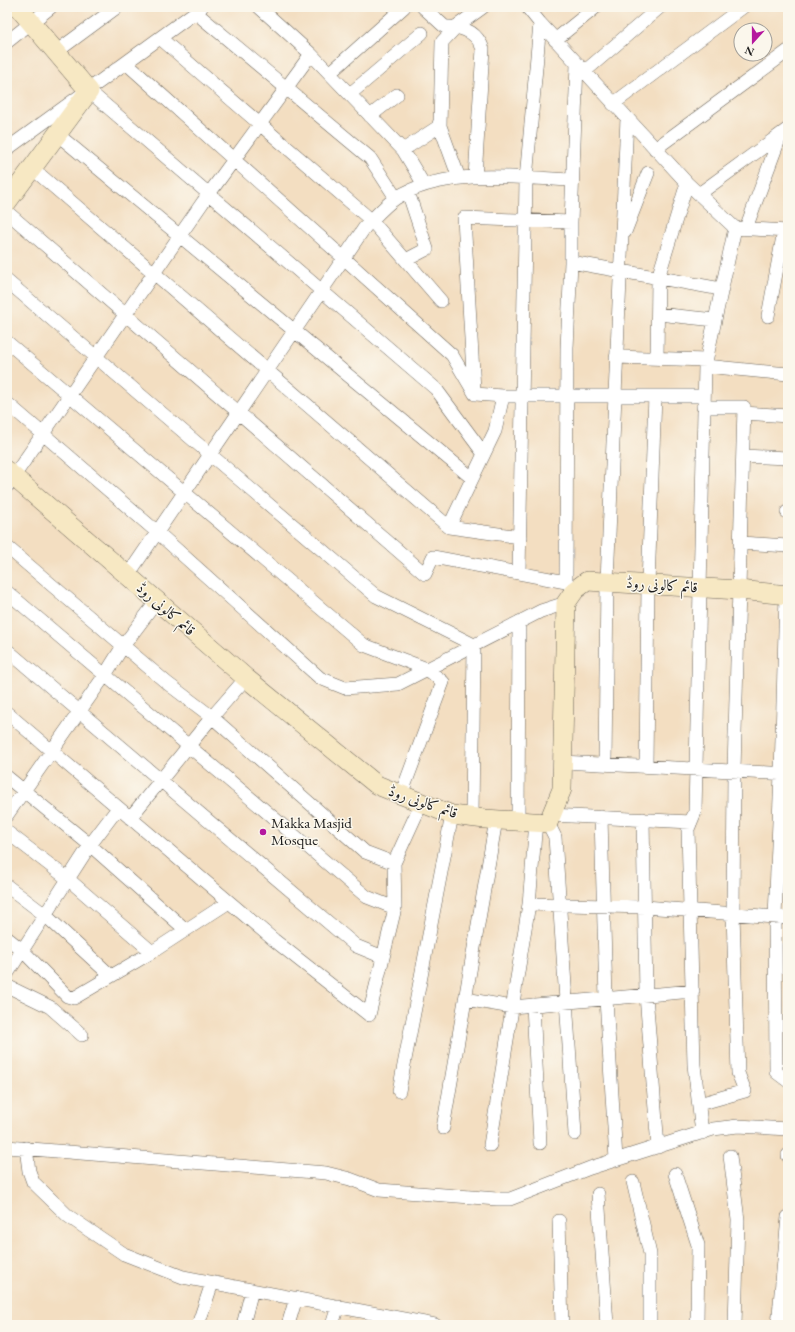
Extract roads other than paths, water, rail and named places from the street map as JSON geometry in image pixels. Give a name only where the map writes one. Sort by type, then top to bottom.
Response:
[{"type":"street","points":[[18,7],[89,91],[436,389],[484,454]]},
{"type":"street","points":[[7,42],[51,7]]},
{"type":"street","points":[[56,52],[117,7]]},
{"type":"street","points":[[258,7],[311,54],[403,150],[424,185]]},
{"type":"street","points":[[330,73],[404,7]]},
{"type":"street","points":[[423,7],[446,27],[457,26],[479,38],[483,49],[475,177]]},
{"type":"street","points":[[459,178],[440,126],[442,42],[457,26],[483,7]]},
{"type":"street","points":[[555,40],[596,7]]},
{"type":"street","points":[[538,820],[562,789],[569,592],[566,395],[571,262],[572,180],[580,68],[660,7]]},
{"type":"street","points":[[613,104],[743,7]]},
{"type":"street","points":[[532,9],[540,23],[580,68],[699,194],[741,228],[786,231],[768,316]]},
{"type":"street","points":[[7,149],[89,91],[198,10],[286,88],[370,158],[396,198]]},
{"type":"street","points":[[519,573],[526,179],[540,23]]},
{"type":"street","points":[[350,94],[422,33]]},
{"type":"street","points":[[160,38],[371,220],[441,301]]},
{"type":"street","points":[[655,149],[788,51]]},
{"type":"street","points":[[9,478],[43,434],[180,235],[311,54]]},
{"type":"street","points":[[126,63],[452,355],[474,394]]},
{"type":"street","points":[[7,202],[89,91]]},
{"type":"street","points":[[370,116],[397,95]]},
{"type":"street","points":[[605,764],[607,581],[627,118]]},
{"type":"street","points":[[403,150],[438,126],[440,121]]},
{"type":"street","points":[[699,194],[785,132]]},
{"type":"street","points":[[702,1133],[694,1065],[692,910],[688,829],[695,812],[698,587],[705,363],[721,289],[741,228],[785,132]]},
{"type":"street","points":[[57,134],[472,478]]},
{"type":"street","points":[[32,168],[449,527],[520,537]]},
{"type":"street","points":[[621,241],[648,173]]},
{"type":"street","points":[[128,575],[321,290],[371,220],[396,198],[408,192],[424,185],[459,178],[475,177],[572,180]]},
{"type":"street","points":[[657,358],[658,278],[687,183]]},
{"type":"street","points":[[406,260],[428,249],[408,192]]},
{"type":"street","points":[[7,212],[425,574],[433,557],[519,573],[569,592]]},
{"type":"street","points":[[474,394],[464,218],[526,219],[571,222]]},
{"type":"street","points":[[571,262],[721,289]]},
{"type":"street","points":[[7,281],[376,596],[474,645]]},
{"type":"street","points":[[658,314],[715,320]]},
{"type":"street","points":[[7,342],[364,645],[426,669],[443,682],[401,796]]},
{"type":"street","points":[[616,357],[657,358],[788,374]]},
{"type":"street","points":[[474,394],[503,396],[655,396],[744,407],[734,770],[733,914],[738,1073],[745,1091],[699,1104]]},
{"type":"street","points":[[449,527],[495,430],[503,396]]},
{"type":"street","points":[[646,766],[648,584],[655,396]]},
{"type":"street","points":[[7,403],[157,532],[320,678],[345,688],[398,684],[541,611],[569,592]]},
{"type":"street","points":[[744,413],[788,416]]},
{"type":"street","points":[[743,456],[788,458]]},
{"type":"street","name":"قائم کالونی روڈ","points":[[9,478],[128,575],[246,678],[377,786],[452,815],[496,820],[538,820]]},
{"type":"street","points":[[740,543],[788,546]]},
{"type":"street","points":[[7,547],[123,646],[212,717],[365,852],[394,863]]},
{"type":"street","name":"قائم کالونی روڈ","points":[[569,592],[587,581],[607,581],[739,590],[787,595]]},
{"type":"street","points":[[7,592],[367,897],[396,908]]},
{"type":"street","points":[[787,595],[782,918],[776,1072],[788,1081]]},
{"type":"street","points":[[7,815],[105,675],[123,646],[157,601]]},
{"type":"street","points":[[490,1145],[529,904],[538,820],[519,622]]},
{"type":"street","points":[[472,817],[474,645]]},
{"type":"street","points":[[7,650],[356,946],[383,957]]},
{"type":"street","points":[[130,818],[212,717],[246,678]]},
{"type":"street","points":[[7,713],[229,902],[369,1015],[396,908],[394,863],[421,804]]},
{"type":"street","points":[[562,762],[734,770],[785,774]]},
{"type":"street","points":[[7,777],[90,845],[186,930]]},
{"type":"street","points":[[8,970],[90,845],[118,808]]},
{"type":"street","points":[[400,1091],[452,815]]},
{"type":"street","points":[[538,820],[601,817],[691,822]]},
{"type":"street","points":[[601,817],[606,999],[616,1159]]},
{"type":"street","points":[[643,819],[646,995],[658,1146]]},
{"type":"street","points":[[443,1128],[496,820]]},
{"type":"street","points":[[538,820],[555,837],[575,1134]]},
{"type":"street","points":[[7,832],[68,879],[152,952]]},
{"type":"street","points":[[7,886],[45,915],[111,976]]},
{"type":"street","points":[[7,938],[22,950],[67,996],[74,998],[152,952],[229,902]]},
{"type":"street","points":[[529,904],[644,907],[782,918]]},
{"type":"street","points":[[7,986],[50,1007],[82,1035]]},
{"type":"street","points":[[465,999],[512,1007],[693,991]]},
{"type":"street","points":[[533,1005],[540,1143]]},
{"type":"street","points":[[7,1147],[326,1174],[350,1179],[379,1190],[497,1199],[522,1195],[616,1159],[713,1129],[738,1126],[788,1129]]},
{"type":"street","points":[[26,1148],[29,1171],[33,1182],[68,1216],[124,1254],[183,1277],[338,1306],[377,1320],[430,1324]]},
{"type":"street","points":[[730,1156],[738,1220],[735,1325]]},
{"type":"street","points":[[676,1174],[698,1245],[697,1325]]},
{"type":"street","points":[[633,1182],[650,1254],[650,1325]]},
{"type":"street","points":[[598,1194],[607,1325]]},
{"type":"street","points":[[778,1325],[788,1217]]},
{"type":"street","points":[[559,1221],[562,1325]]},
{"type":"street","points":[[198,1325],[212,1283]]},
{"type":"street","points":[[244,1325],[252,1290]]},
{"type":"street","points":[[288,1325],[296,1298]]},
{"type":"street","points":[[332,1325],[338,1306]]},
{"type":"place","name":"Makka Masjid Mosque","points":[[263,832]]}]
